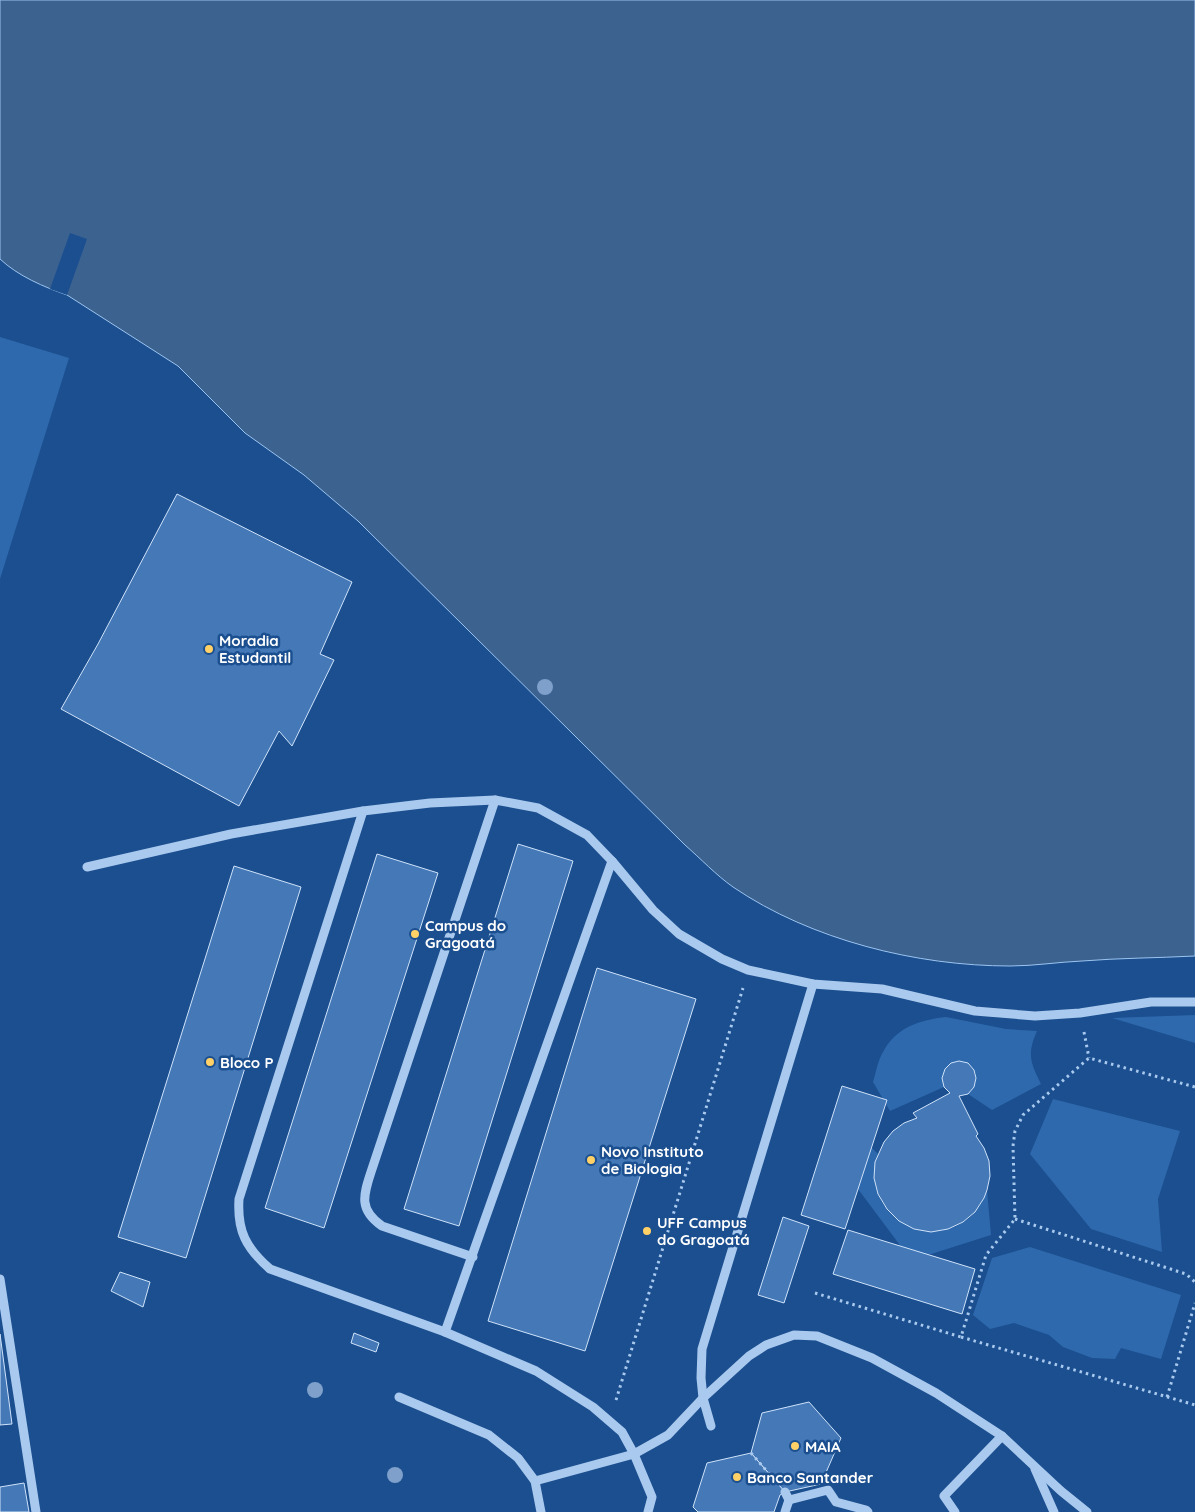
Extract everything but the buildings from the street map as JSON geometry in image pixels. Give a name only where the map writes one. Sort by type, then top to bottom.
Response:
[{"type":"street","points":[[473,1257],[382,1226],[367,1212],[364,1201],[370,1172],[495,800]]},
{"type":"street","points":[[87,867],[231,834],[363,812],[430,802],[495,800],[538,808],[587,835],[612,861],[653,910],[679,934],[722,959],[748,970],[813,984],[882,989],[975,1011],[1035,1016],[1080,1013],[1150,1002],[1195,1002]]},
{"type":"street","points":[[363,812],[239,1199],[238,1214],[246,1242],[256,1257],[270,1268],[286,1276],[445,1332],[536,1371],[593,1407],[622,1432],[634,1454],[652,1497],[648,1512]]},
{"type":"street","points":[[445,1332],[612,861]]},
{"type":"street","points":[[711,1426],[703,1398],[701,1378],[702,1349],[813,984]]},
{"type":"street","points":[[0,1279],[36,1512]]},
{"type":"street","points":[[535,1481],[634,1454],[668,1435],[703,1398],[749,1356],[766,1345],[794,1335],[817,1336],[872,1358],[936,1393],[1002,1436],[1061,1491],[1087,1512]]},
{"type":"street","points":[[399,1397],[489,1436],[518,1458],[535,1481],[541,1512]]},
{"type":"street","points":[[955,1512],[944,1496],[1002,1436]]},
{"type":"street","points":[[1034,1466],[1054,1512]]},
{"type":"street","points":[[785,1512],[787,1496],[828,1490],[836,1502],[868,1512]]},
{"type":"path","points":[[610,1420],[748,970]]},
{"type":"path","points":[[1080,1013],[1088,1058]]},
{"type":"path","points":[[1088,1058],[1195,1088]]},
{"type":"path","points":[[961,1337],[986,1255],[1015,1219],[1013,1146],[1015,1131],[1023,1114],[1088,1058]]},
{"type":"path","points":[[1015,1219],[1186,1274],[1195,1282]]},
{"type":"path","points":[[815,1293],[1195,1406]]},
{"type":"path","points":[[1167,1397],[1195,1303]]},
{"type":"path","points":[[751,1453],[787,1496]]},
{"type":"shaded area","points":[[0,0],[1195,0],[1195,956],[1096,960],[1019,966],[975,965],[938,961],[902,955],[830,935],[796,922],[763,906],[733,887],[685,845],[358,521],[304,475],[245,433],[178,366],[67,295],[15,271],[0,259]]},
{"type":"shaded area","points":[[0,337],[69,358],[0,579]]},
{"type":"shaded area","points":[[1195,1015],[1195,1043],[1112,1018]]},
{"type":"shaded area","points":[[946,1017],[1006,1029],[1037,1031],[1032,1046],[1031,1058],[1034,1070],[1041,1084],[992,1110],[968,1094],[975,1083],[976,1074],[971,1067],[964,1063],[956,1062],[948,1066],[944,1074],[944,1087],[890,1111],[873,1082],[878,1062],[888,1043],[910,1026],[927,1020]]},
{"type":"shaded area","points":[[1053,1099],[1180,1131],[1158,1199],[1162,1252],[1091,1229],[1030,1154]]},
{"type":"shaded area","points":[[870,1146],[878,1154],[875,1180],[882,1201],[896,1217],[915,1228],[936,1231],[956,1226],[974,1213],[987,1190],[991,1235],[928,1255],[902,1248],[858,1189]]},
{"type":"shaded area","points":[[1030,1247],[1181,1295],[1161,1359],[1121,1348],[1115,1359],[1092,1358],[1063,1347],[1049,1335],[1014,1323],[990,1329],[973,1315],[992,1258]]},
{"type":"pier","points":[[70,233],[87,239],[67,295],[50,289]]},
{"type":"place","name":"Moradia Estudantil","points":[[209,649]]},
{"type":"place","name":"Campus do Gragoatá","points":[[415,934]]},
{"type":"place","name":"Bloco P","points":[[210,1062]]},
{"type":"place","name":"Novo Instituto de Biologia","points":[[591,1160]]},
{"type":"place","name":"UFF Campus do Gragoatá","points":[[647,1231]]},
{"type":"place","name":"MAIA","points":[[795,1446]]},
{"type":"place","name":"Banco Santander","points":[[737,1477]]}]
